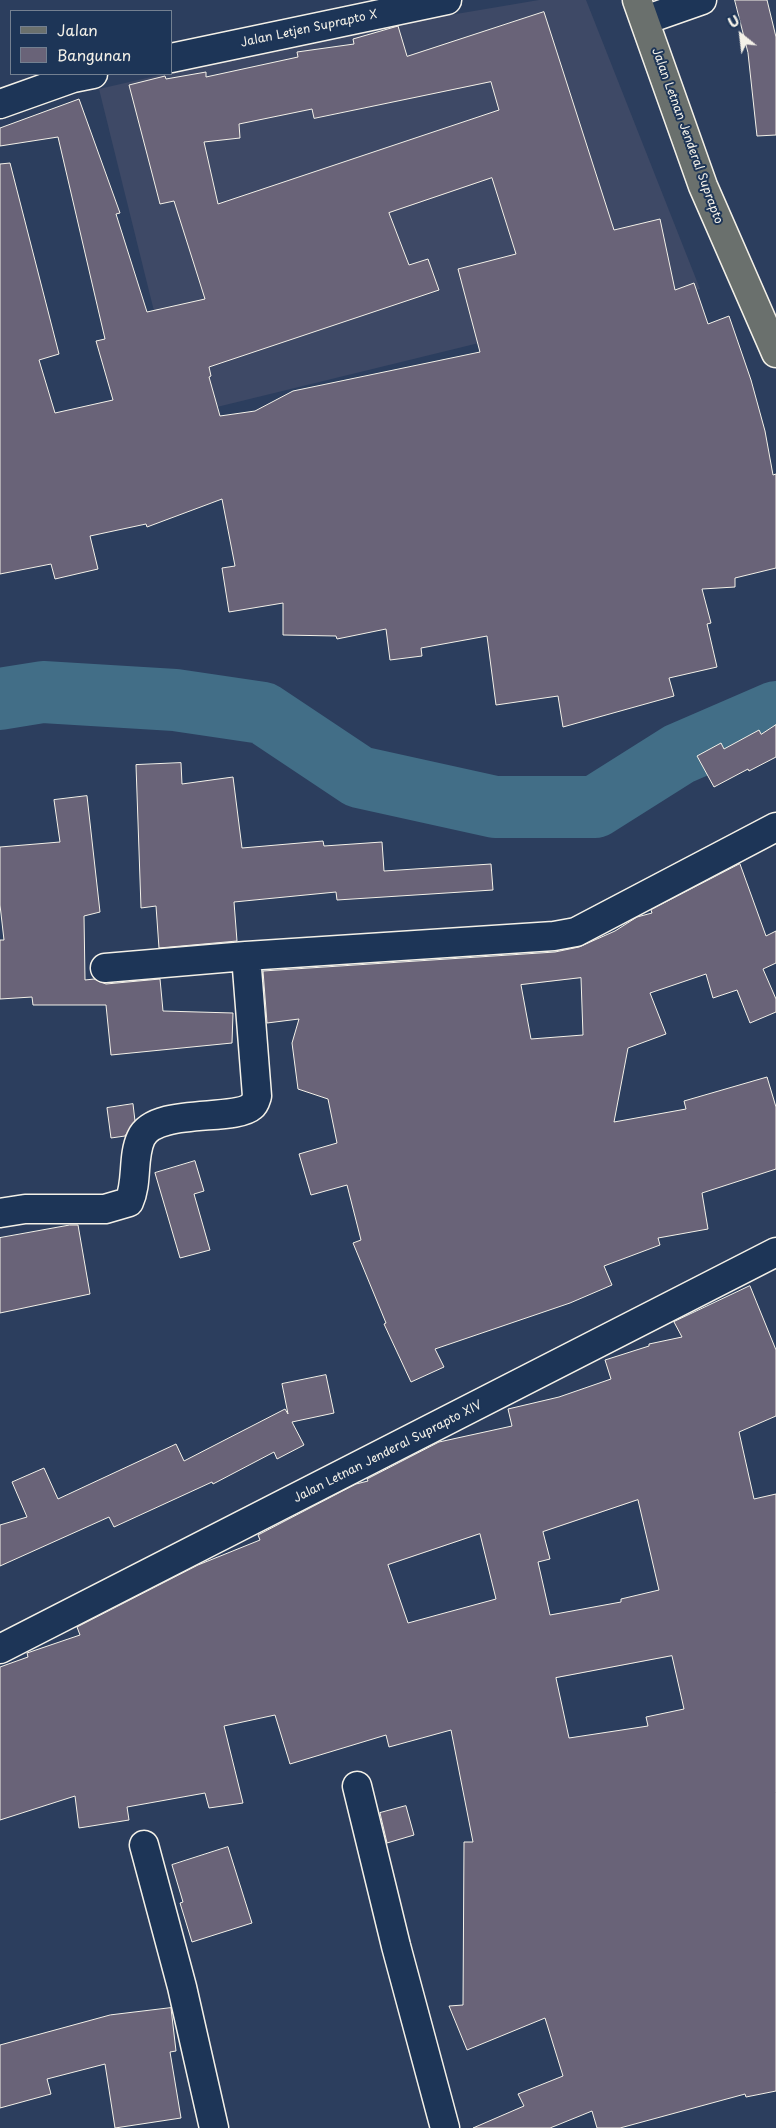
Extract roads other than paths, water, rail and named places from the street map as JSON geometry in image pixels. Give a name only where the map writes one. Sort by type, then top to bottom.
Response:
[{"type":"main road","name":"Jalan Letnan Jenderal Suprapto","points":[[641,10],[703,186],[776,353]]},
{"type":"street","name":"Jalan Letjen Suprapto X","points":[[172,58],[447,0]]},
{"type":"street","points":[[641,10],[702,0]]},
{"type":"street","points":[[0,104],[73,78],[88,75]]},
{"type":"street","points":[[105,968],[246,956],[554,936],[576,932],[776,827]]},
{"type":"street","points":[[0,1213],[24,1209],[105,1209],[129,1202],[135,1190],[134,1174],[141,1138],[150,1127],[190,1116],[242,1112],[253,1106],[257,1096],[246,956]]},
{"type":"street","name":"Jalan Letnan Jenderal Suprapto XIV","points":[[0,1649],[776,1252]]},
{"type":"street","points":[[357,1786],[396,1946],[445,2128]]},
{"type":"street","points":[[144,1845],[182,1987],[214,2128]]},
{"type":"waterway","points":[[0,699],[43,692],[175,700],[263,713],[359,777],[495,807],[595,807],[679,754],[776,712]]}]
